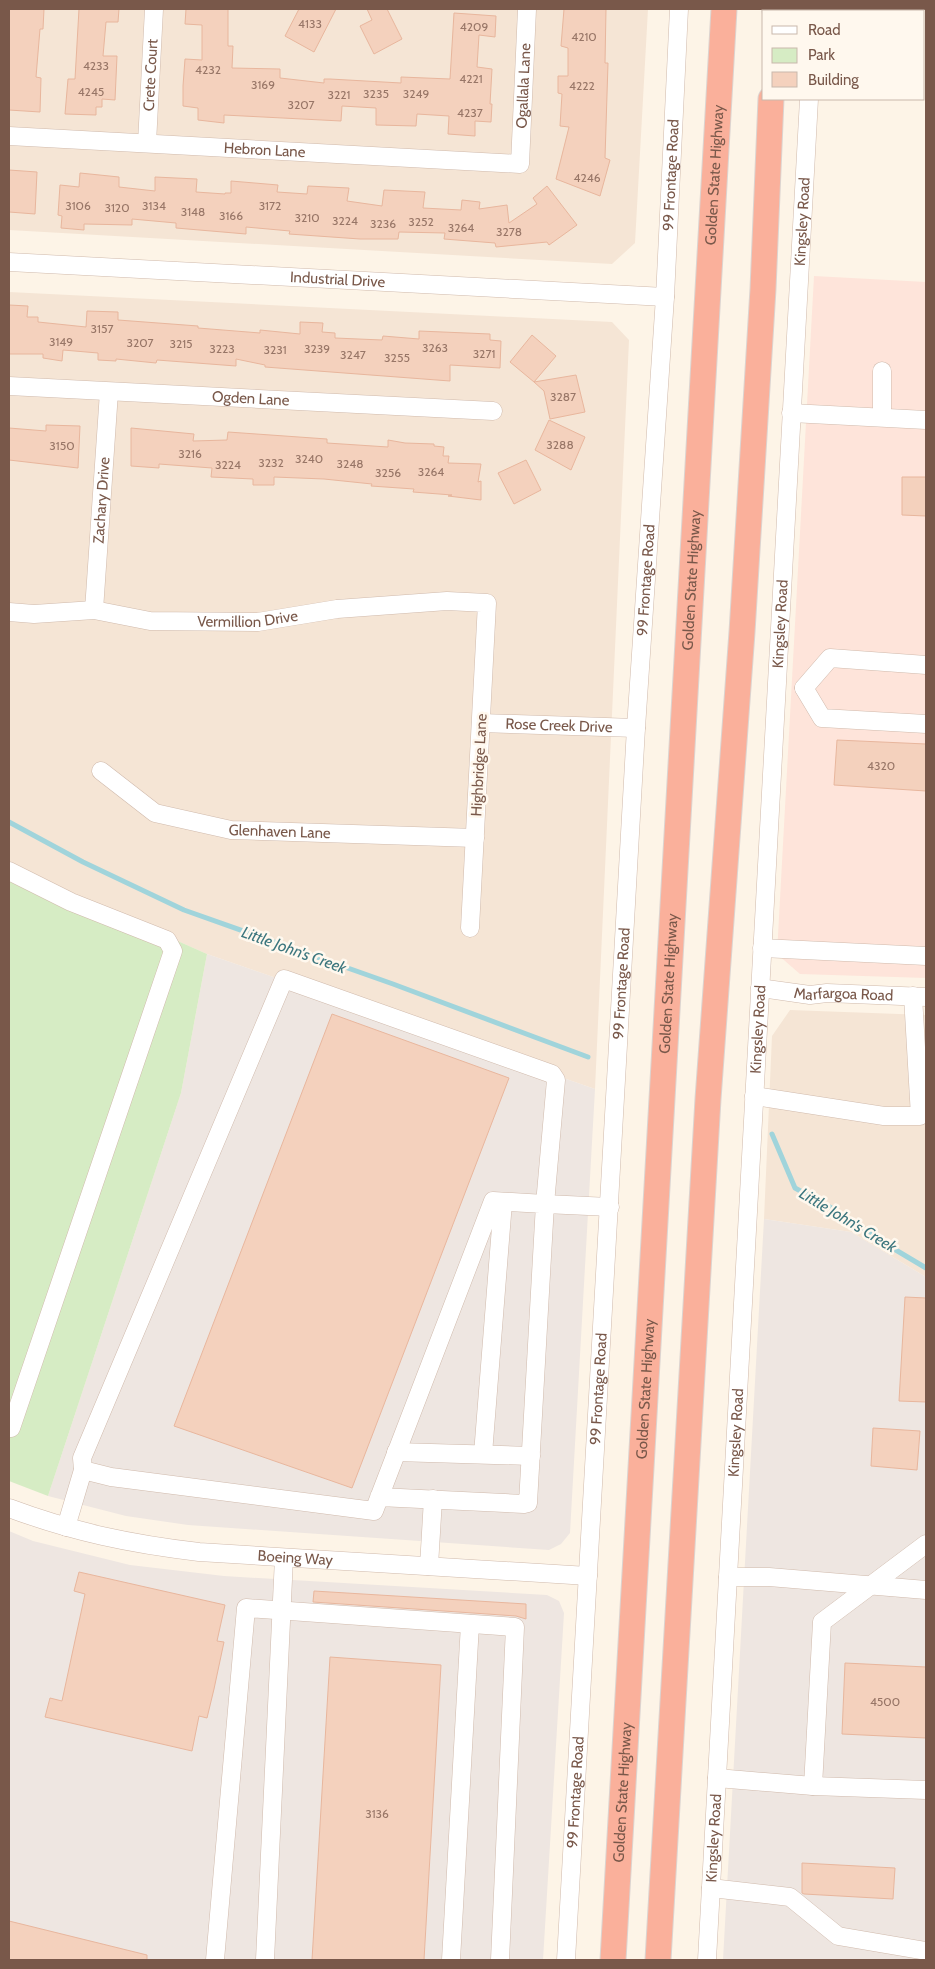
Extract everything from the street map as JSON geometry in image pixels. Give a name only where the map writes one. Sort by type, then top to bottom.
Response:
[{"type":"highway","name":"Golden State Highway","points":[[613,1960],[724,9]]},
{"type":"highway","points":[[658,1960],[707,1109],[742,632],[763,289],[771,100]]},
{"type":"street","name":"Crete Court","points":[[147,143],[154,9]]},
{"type":"street","name":"Ogallala Lane","points":[[520,164],[527,9]]},
{"type":"street","name":"99 Frontage Road","points":[[566,1960],[636,728],[665,297],[679,9]]},
{"type":"street","name":"Kingsley Road","points":[[707,1960],[808,100]]},
{"type":"street","name":"Hebron Lane","points":[[9,136],[520,164]]},
{"type":"street","name":"Industrial Drive","points":[[9,262],[665,297]]},
{"type":"street","points":[[882,372],[882,418]]},
{"type":"street","name":"Ogden Lane","points":[[9,386],[493,411]]},
{"type":"street","name":"Zachary Drive","points":[[94,610],[109,392]]},
{"type":"street","points":[[790,413],[926,420]]},
{"type":"street","name":"Vermillion Drive","points":[[9,612],[34,614],[94,610],[150,621],[258,622],[337,609],[446,601],[488,602]]},
{"type":"street","name":"Highbridge Lane","points":[[470,928],[488,602]]},
{"type":"street","points":[[804,688],[830,658],[926,665]]},
{"type":"street","points":[[776,685],[804,688]]},
{"type":"street","points":[[804,688],[822,718],[926,724]]},
{"type":"street","name":"Rose Creek Drive","points":[[481,723],[636,728]]},
{"type":"street","name":"Glenhaven Lane","points":[[101,771],[156,813],[231,830],[475,838]]},
{"type":"street","points":[[9,871],[71,902],[167,940],[173,951],[9,1429]]},
{"type":"street","points":[[762,948],[926,956]]},
{"type":"street","points":[[66,1527],[83,1470],[82,1458],[284,979],[552,1074],[556,1080],[545,1204],[528,1502],[524,1504],[379,1497]]},
{"type":"street","name":"Marfargoa Road","points":[[760,988],[810,994],[920,997]]},
{"type":"street","points":[[754,1096],[884,1116],[920,1116],[920,997]]},
{"type":"street","points":[[83,1470],[120,1478],[374,1511],[493,1201],[610,1207]]},
{"type":"street","points":[[483,1454],[503,1202]]},
{"type":"street","points":[[396,1452],[531,1456]]},
{"type":"street","points":[[429,1566],[433,1499]]},
{"type":"street","name":"Boeing Way","points":[[9,1508],[66,1527],[139,1545],[199,1552],[284,1558],[588,1576]]},
{"type":"street","points":[[813,1786],[822,1622],[926,1544]]},
{"type":"street","points":[[265,1960],[280,1610],[284,1558]]},
{"type":"street","points":[[728,1578],[769,1577],[926,1590]]},
{"type":"street","points":[[215,1960],[246,1608],[515,1627],[500,1960]]},
{"type":"street","points":[[451,1960],[470,1624]]},
{"type":"street","points":[[717,1778],[813,1786],[926,1790]]},
{"type":"street","points":[[711,1888],[790,1897],[838,1936],[926,1951]]},
{"type":"shaded area","points":[[9,9],[648,9],[635,243],[612,264],[9,230]]},
{"type":"shaded area","points":[[814,276],[926,282],[926,978],[800,974],[777,954]]},
{"type":"shaded area","points":[[9,292],[612,322],[629,340],[595,1089],[207,954],[9,866]]},
{"type":"shaded area","points":[[207,954],[595,1089],[570,1533],[561,1544],[549,1550],[188,1525],[126,1516],[48,1496],[181,1093]]},
{"type":"shaded area","points":[[790,1010],[926,1015],[926,1277],[851,1232],[764,1219],[772,1036]]},
{"type":"shaded area","points":[[764,1219],[851,1232],[926,1277],[926,1960],[723,1960]]},
{"type":"shaded area","points":[[9,1531],[33,1541],[130,1565],[224,1576],[547,1595],[559,1601],[564,1613],[543,1960],[9,1960]]},
{"type":"green space","points":[[9,866],[207,954],[181,1093],[48,1496],[9,1481]]},
{"type":"building","points":[[9,9],[44,9],[43,29],[40,29],[36,77],[41,78],[40,112],[9,110]]},
{"type":"building","points":[[79,9],[119,9],[118,22],[106,22],[103,56],[117,56],[115,100],[102,99],[102,107],[96,107],[96,115],[65,114],[68,79],[75,79]]},
{"type":"building","points":[[186,9],[228,9],[228,46],[233,46],[232,68],[280,69],[280,78],[324,83],[324,79],[401,83],[401,77],[450,79],[454,13],[496,16],[495,37],[479,35],[477,67],[492,69],[491,122],[475,121],[475,136],[448,134],[449,116],[417,114],[416,126],[376,125],[376,108],[342,106],[341,121],[224,115],[224,123],[198,120],[198,108],[183,106],[183,86],[185,59],[202,60],[202,25],[185,24]]},
{"type":"building","points":[[299,9],[336,9],[314,52],[285,36]]},
{"type":"building","points":[[367,9],[387,9],[402,39],[374,54],[360,26],[372,20]]},
{"type":"building","points":[[564,9],[606,9],[605,63],[608,63],[605,158],[610,160],[600,196],[556,179],[569,127],[560,126],[562,94],[558,93],[558,76],[568,76],[568,48],[561,46]]},
{"type":"building","points":[[9,170],[37,172],[35,214],[9,212]]},
{"type":"building","points":[[80,173],[119,177],[119,187],[155,191],[155,177],[197,179],[196,192],[225,194],[231,193],[231,181],[278,185],[277,192],[307,194],[308,186],[349,188],[347,201],[382,206],[384,190],[425,192],[423,208],[461,210],[462,200],[480,202],[479,209],[507,205],[509,223],[537,204],[533,198],[547,186],[577,225],[549,245],[547,242],[496,247],[495,243],[444,239],[445,233],[399,232],[398,239],[360,239],[289,234],[290,231],[246,227],[246,234],[176,228],[176,223],[132,219],[132,225],[84,224],[84,230],[61,228],[62,216],[58,215],[60,185],[79,187]]},
{"type":"building","points":[[9,305],[28,306],[27,317],[38,317],[38,322],[86,327],[87,311],[118,312],[118,320],[260,333],[260,330],[300,334],[300,322],[323,323],[322,332],[335,333],[335,338],[382,340],[383,336],[419,339],[419,331],[490,334],[490,340],[501,341],[500,368],[450,365],[450,381],[265,367],[265,365],[236,359],[236,366],[157,360],[156,363],[116,359],[116,361],[98,360],[98,353],[63,350],[62,361],[43,358],[43,354],[9,354]]},
{"type":"building","points":[[532,335],[556,356],[534,382],[510,362]]},
{"type":"building","points":[[576,375],[585,412],[550,419],[544,391],[534,382]]},
{"type":"building","points":[[549,420],[585,437],[571,470],[535,450]]},
{"type":"building","points":[[46,425],[80,426],[78,468],[9,460],[9,428],[46,431]]},
{"type":"building","points":[[131,428],[194,434],[193,441],[227,440],[228,432],[327,439],[327,443],[388,447],[388,440],[405,443],[434,444],[434,446],[444,447],[443,456],[449,456],[448,463],[481,464],[478,482],[481,481],[481,500],[448,496],[452,495],[413,492],[414,489],[371,486],[372,484],[324,479],[274,477],[274,485],[253,485],[253,479],[211,477],[212,468],[159,464],[159,468],[131,466]]},
{"type":"building","points":[[526,460],[541,490],[514,504],[498,473]]},
{"type":"building","points":[[902,477],[926,477],[926,516],[902,515]]},
{"type":"building","points":[[837,740],[926,744],[926,791],[834,785]]},
{"type":"building","points":[[332,1014],[509,1078],[352,1488],[174,1426]]},
{"type":"building","points":[[905,1297],[926,1298],[926,1402],[899,1401]]},
{"type":"building","points":[[873,1428],[920,1431],[917,1470],[871,1466]]},
{"type":"building","points":[[79,1572],[225,1605],[217,1641],[224,1642],[214,1689],[207,1718],[199,1716],[192,1751],[45,1717],[50,1698],[62,1701],[85,1594],[74,1591]]},
{"type":"building","points":[[314,1591],[526,1604],[526,1619],[516,1616],[313,1602]]},
{"type":"building","points":[[330,1657],[441,1665],[424,1960],[312,1960]]},
{"type":"building","points":[[845,1663],[926,1667],[926,1738],[842,1734]]},
{"type":"building","points":[[802,1863],[895,1868],[893,1899],[804,1894],[802,1893]]},
{"type":"building","points":[[9,1921],[147,1955],[147,1960],[9,1960]]},
{"type":"waterway","name":"Little John's Creek","points":[[9,822],[83,862],[184,910],[393,984],[588,1057]]},
{"type":"waterway","name":"Little John's Creek","points":[[772,1134],[795,1188],[835,1210],[837,1214],[877,1236],[879,1240],[926,1268]]},
{"type":"waterway","points":[[71,1960],[80,1960]]}]
